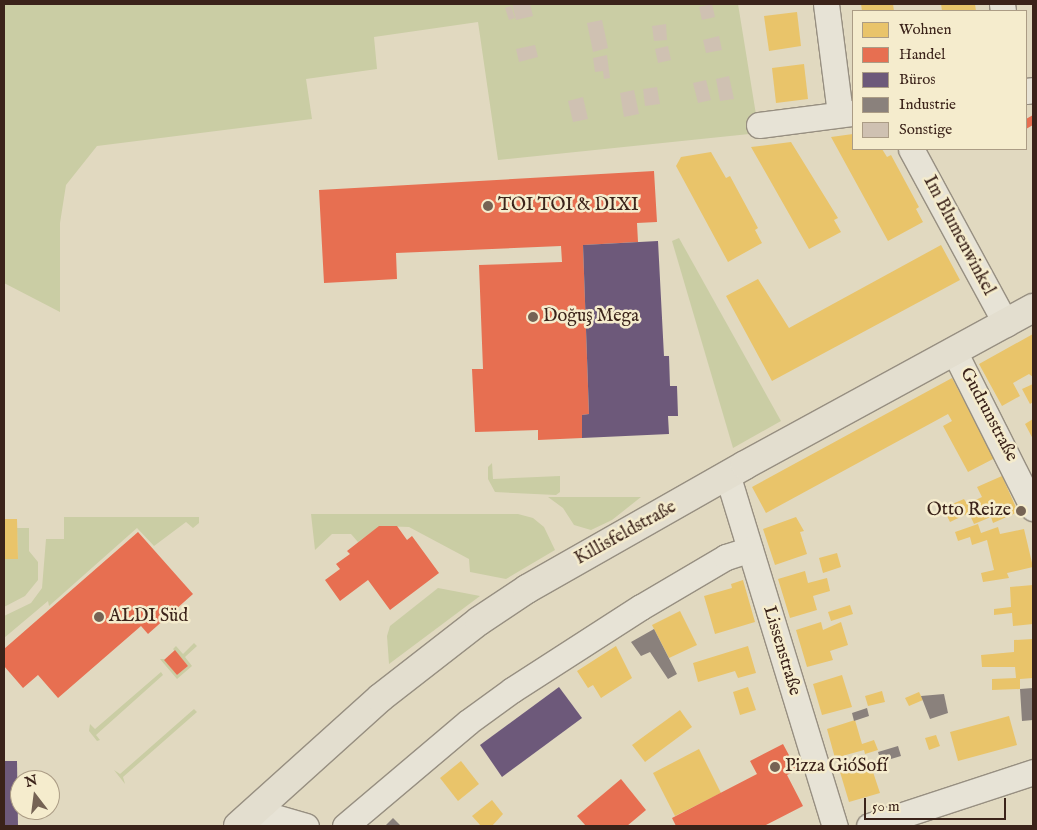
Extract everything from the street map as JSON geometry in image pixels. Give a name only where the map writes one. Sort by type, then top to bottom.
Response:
[{"type":"main road","name":"Killisfeldstraße","points":[[246,819],[380,698],[480,620],[527,589],[1033,308]]},
{"type":"street","points":[[759,124],[847,113],[826,4]]},
{"type":"street","name":"Im Blumenwinkel","points":[[912,150],[1006,324]]},
{"type":"street","name":"Gudrunstraße","points":[[954,351],[1033,508]]},
{"type":"street","name":"Lissenstraße","points":[[728,477],[834,826]]},
{"type":"street","points":[[345,826],[468,722],[512,690],[649,602],[726,557],[750,549]]},
{"type":"street","points":[[869,826],[1033,772]]},
{"type":"street","name":"Killisfeldstraße","points":[[246,819],[306,826]]},
{"type":"green space","points":[[4,4],[738,4],[759,133],[498,160],[478,22],[374,37],[377,69],[306,79],[312,119],[97,146],[66,185],[60,223],[60,312],[4,283]]},
{"type":"green space","points":[[679,238],[781,421],[733,448],[672,241]]},
{"type":"green space","points":[[492,463],[493,479],[560,476],[560,492],[556,495],[495,492],[488,479],[488,467]]},
{"type":"green space","points":[[548,497],[641,497],[612,520],[591,530],[574,525],[563,508]]},
{"type":"green space","points":[[311,514],[518,514],[533,518],[544,527],[555,550],[506,579],[470,572],[469,559],[409,527],[380,526],[358,542],[351,534],[332,534],[315,550]]},
{"type":"green space","points":[[64,517],[199,517],[199,523],[193,528],[186,522],[154,546],[137,528],[49,606],[48,601],[4,638],[4,616],[31,603],[42,588],[46,539],[64,539]]},
{"type":"green space","points":[[17,528],[29,528],[29,551],[38,562],[38,580],[25,596],[4,607],[4,559],[18,559]]},
{"type":"green space","points":[[438,588],[480,596],[389,664],[387,636],[390,626]]},
{"type":"green space","points":[[194,643],[197,646],[185,657],[192,666],[177,679],[160,659],[164,659],[177,675],[188,666],[173,649],[176,646],[183,654]]},
{"type":"green space","points":[[161,672],[163,675],[96,735],[100,740],[97,741],[89,731],[90,724],[95,729]]},
{"type":"green space","points":[[194,709],[197,712],[123,777],[125,784],[114,770],[120,774]]},
{"type":"building: Wohnen","points":[[861,4],[893,4],[894,10],[862,10]]},
{"type":"building: Wohnen","points":[[941,4],[975,4],[976,10],[942,10]]},
{"type":"building: Wohnen","points":[[797,12],[801,46],[769,51],[764,16]]},
{"type":"building: Wohnen","points":[[804,64],[808,99],[776,103],[772,68]]},
{"type":"building: Wohnen","points":[[852,134],[852,150],[883,150],[887,157],[891,155],[919,207],[916,209],[923,222],[888,241],[831,137]]},
{"type":"building: Wohnen","points":[[791,142],[838,218],[834,220],[841,232],[809,249],[751,147]]},
{"type":"building: Wohnen","points":[[711,152],[726,178],[730,176],[758,228],[755,230],[762,243],[728,262],[676,166],[681,157]]},
{"type":"building: Wohnen","points":[[941,245],[960,280],[772,381],[726,296],[758,279],[789,328]]},
{"type":"building: Wohnen","points":[[1033,334],[1033,377],[1029,374],[1013,383],[1020,396],[1002,406],[979,364]]},
{"type":"building: Wohnen","points":[[952,378],[995,458],[968,472],[943,426],[952,421],[948,414],[766,513],[752,487]]},
{"type":"building: Wohnen","points":[[1033,384],[1033,402],[1030,404],[1022,389]]},
{"type":"building: Wohnen","points":[[1033,419],[1033,439],[1025,424]]},
{"type":"building: Wohnen","points":[[1002,476],[1018,512],[993,523],[991,517],[974,524],[969,513],[950,522],[943,508],[964,499],[967,504],[982,497],[977,487]]},
{"type":"building: Wohnen","points":[[796,517],[804,531],[800,532],[807,554],[775,565],[763,529]]},
{"type":"building: Wohnen","points":[[4,519],[17,519],[18,559],[4,559]]},
{"type":"building: Wohnen","points":[[978,524],[981,533],[998,527],[1000,534],[1024,529],[1033,567],[1007,573],[1009,578],[983,582],[981,573],[994,570],[987,540],[972,545],[970,537],[958,541],[955,532]]},
{"type":"building: Wohnen","points":[[837,553],[841,567],[823,573],[819,558]]},
{"type":"building: Wohnen","points":[[805,571],[808,583],[827,578],[830,591],[813,596],[817,610],[790,618],[778,579]]},
{"type":"building: Wohnen","points":[[743,580],[755,622],[715,634],[704,596],[732,588],[731,584]]},
{"type":"building: Wohnen","points":[[1033,585],[1033,624],[1013,626],[1012,613],[994,615],[994,609],[1011,607],[1010,587]]},
{"type":"building: Wohnen","points":[[850,605],[853,614],[831,621],[828,612]]},
{"type":"building: Wohnen","points":[[680,611],[697,645],[669,658],[652,625]]},
{"type":"building: Wohnen","points":[[821,622],[823,630],[841,622],[848,645],[830,651],[833,660],[807,667],[796,630]]},
{"type":"building: Wohnen","points":[[1033,639],[1033,678],[1020,679],[1020,689],[992,690],[992,679],[1016,678],[1015,667],[982,667],[981,655],[1014,652],[1014,640]]},
{"type":"building: Wohnen","points":[[616,646],[632,678],[601,698],[593,685],[588,688],[577,671]]},
{"type":"building: Wohnen","points":[[748,646],[756,673],[738,678],[735,671],[698,682],[693,663]]},
{"type":"building: Wohnen","points":[[842,675],[852,707],[822,715],[813,684]]},
{"type":"building: Wohnen","points":[[748,687],[756,710],[740,715],[733,692]]},
{"type":"building: Wohnen","points":[[882,691],[885,702],[868,706],[865,696]]},
{"type":"building: Wohnen","points":[[919,692],[923,700],[909,706],[905,698]]},
{"type":"building: Wohnen","points":[[680,710],[692,727],[645,762],[632,745]]},
{"type":"building: Wohnen","points":[[1009,716],[1017,745],[958,761],[950,732]]},
{"type":"building: Wohnen","points":[[855,720],[862,744],[874,740],[878,750],[865,754],[864,750],[835,758],[827,729]]},
{"type":"building: Wohnen","points":[[936,735],[940,746],[929,750],[925,738]]},
{"type":"building: Wohnen","points":[[699,749],[721,793],[675,816],[653,773]]},
{"type":"building: Wohnen","points":[[461,761],[479,784],[458,801],[440,778]]},
{"type":"building: Wohnen","points":[[870,763],[880,793],[849,802],[840,772]]},
{"type":"building: Wohnen","points":[[492,800],[503,814],[492,826],[481,826],[472,816]]},
{"type":"building: Handel","points":[[1033,115],[1033,125],[1027,128],[1027,118]]},
{"type":"building: Handel","points":[[654,171],[657,222],[637,223],[638,242],[583,245],[589,414],[582,415],[582,438],[538,440],[538,430],[475,432],[472,369],[483,369],[479,265],[562,262],[561,246],[396,253],[397,279],[324,283],[319,190]]},
{"type":"building: Handel","points":[[379,526],[397,526],[407,540],[412,536],[439,573],[390,610],[368,580],[340,601],[325,580],[340,569],[336,564],[350,554],[347,551]]},
{"type":"building: Handel","points":[[138,532],[193,594],[148,634],[141,626],[58,698],[38,675],[23,688],[4,666],[4,649]]},
{"type":"building: Handel","points":[[175,650],[188,666],[177,675],[164,660]]},
{"type":"building: Handel","points":[[783,744],[797,770],[787,775],[803,806],[764,826],[676,826],[672,818],[757,774],[750,761]]},
{"type":"building: Handel","points":[[621,779],[646,810],[627,826],[586,826],[577,816]]},
{"type":"building: Büros","points":[[658,241],[664,356],[669,356],[670,386],[677,386],[678,416],[668,416],[669,434],[582,438],[582,415],[589,414],[583,245]]},
{"type":"building: Büros","points":[[559,687],[582,718],[502,777],[480,745]]},
{"type":"building: Büros","points":[[4,761],[17,761],[17,770],[10,770],[10,820],[18,820],[18,826],[4,826]]},
{"type":"building: Industrie","points":[[654,629],[677,674],[668,679],[650,652],[641,656],[631,642]]},
{"type":"building: Industrie","points":[[1033,688],[1033,720],[1022,721],[1020,689]]},
{"type":"building: Industrie","points":[[944,694],[948,713],[930,719],[921,696]]},
{"type":"building: Industrie","points":[[867,708],[869,716],[854,721],[852,713]]},
{"type":"building: Industrie","points":[[898,746],[901,756],[881,762],[878,752]]},
{"type":"building: Industrie","points":[[393,818],[401,826],[385,826]]},
{"type":"building: Sonstige","points":[[512,4],[530,4],[533,16],[516,20]]},
{"type":"building: Sonstige","points":[[712,4],[715,17],[702,20],[699,7]]},
{"type":"building: Sonstige","points":[[511,6],[515,18],[509,20],[505,8]]},
{"type":"building: Sonstige","points":[[602,20],[608,48],[593,52],[587,23]]},
{"type":"building: Sonstige","points":[[666,24],[667,40],[654,41],[652,26]]},
{"type":"building: Sonstige","points":[[719,36],[722,50],[706,53],[703,40]]},
{"type":"building: Sonstige","points":[[535,45],[538,57],[519,62],[516,49]]},
{"type":"building: Sonstige","points":[[668,46],[671,60],[658,63],[655,49]]},
{"type":"building: Sonstige","points":[[607,55],[610,78],[604,79],[603,71],[595,72],[593,58]]},
{"type":"building: Sonstige","points":[[729,76],[734,99],[720,101],[716,79]]},
{"type":"building: Sonstige","points":[[706,80],[711,100],[698,103],[693,83]]},
{"type":"building: Sonstige","points":[[657,87],[660,104],[645,106],[643,89]]},
{"type":"building: Sonstige","points":[[634,90],[639,114],[624,117],[620,93]]},
{"type":"building: Sonstige","points":[[583,97],[588,119],[573,122],[568,101]]},
{"type":"place","name":"TOI TOI & DIXI","points":[[488,206]]},
{"type":"place","name":"Doğuş Mega","points":[[533,317]]},
{"type":"place","name":"Otto Reize","points":[[1021,511]]},
{"type":"place","name":"ALDI Süd","points":[[99,617]]},
{"type":"place","name":"Pizza GióSofí","points":[[775,767]]}]
